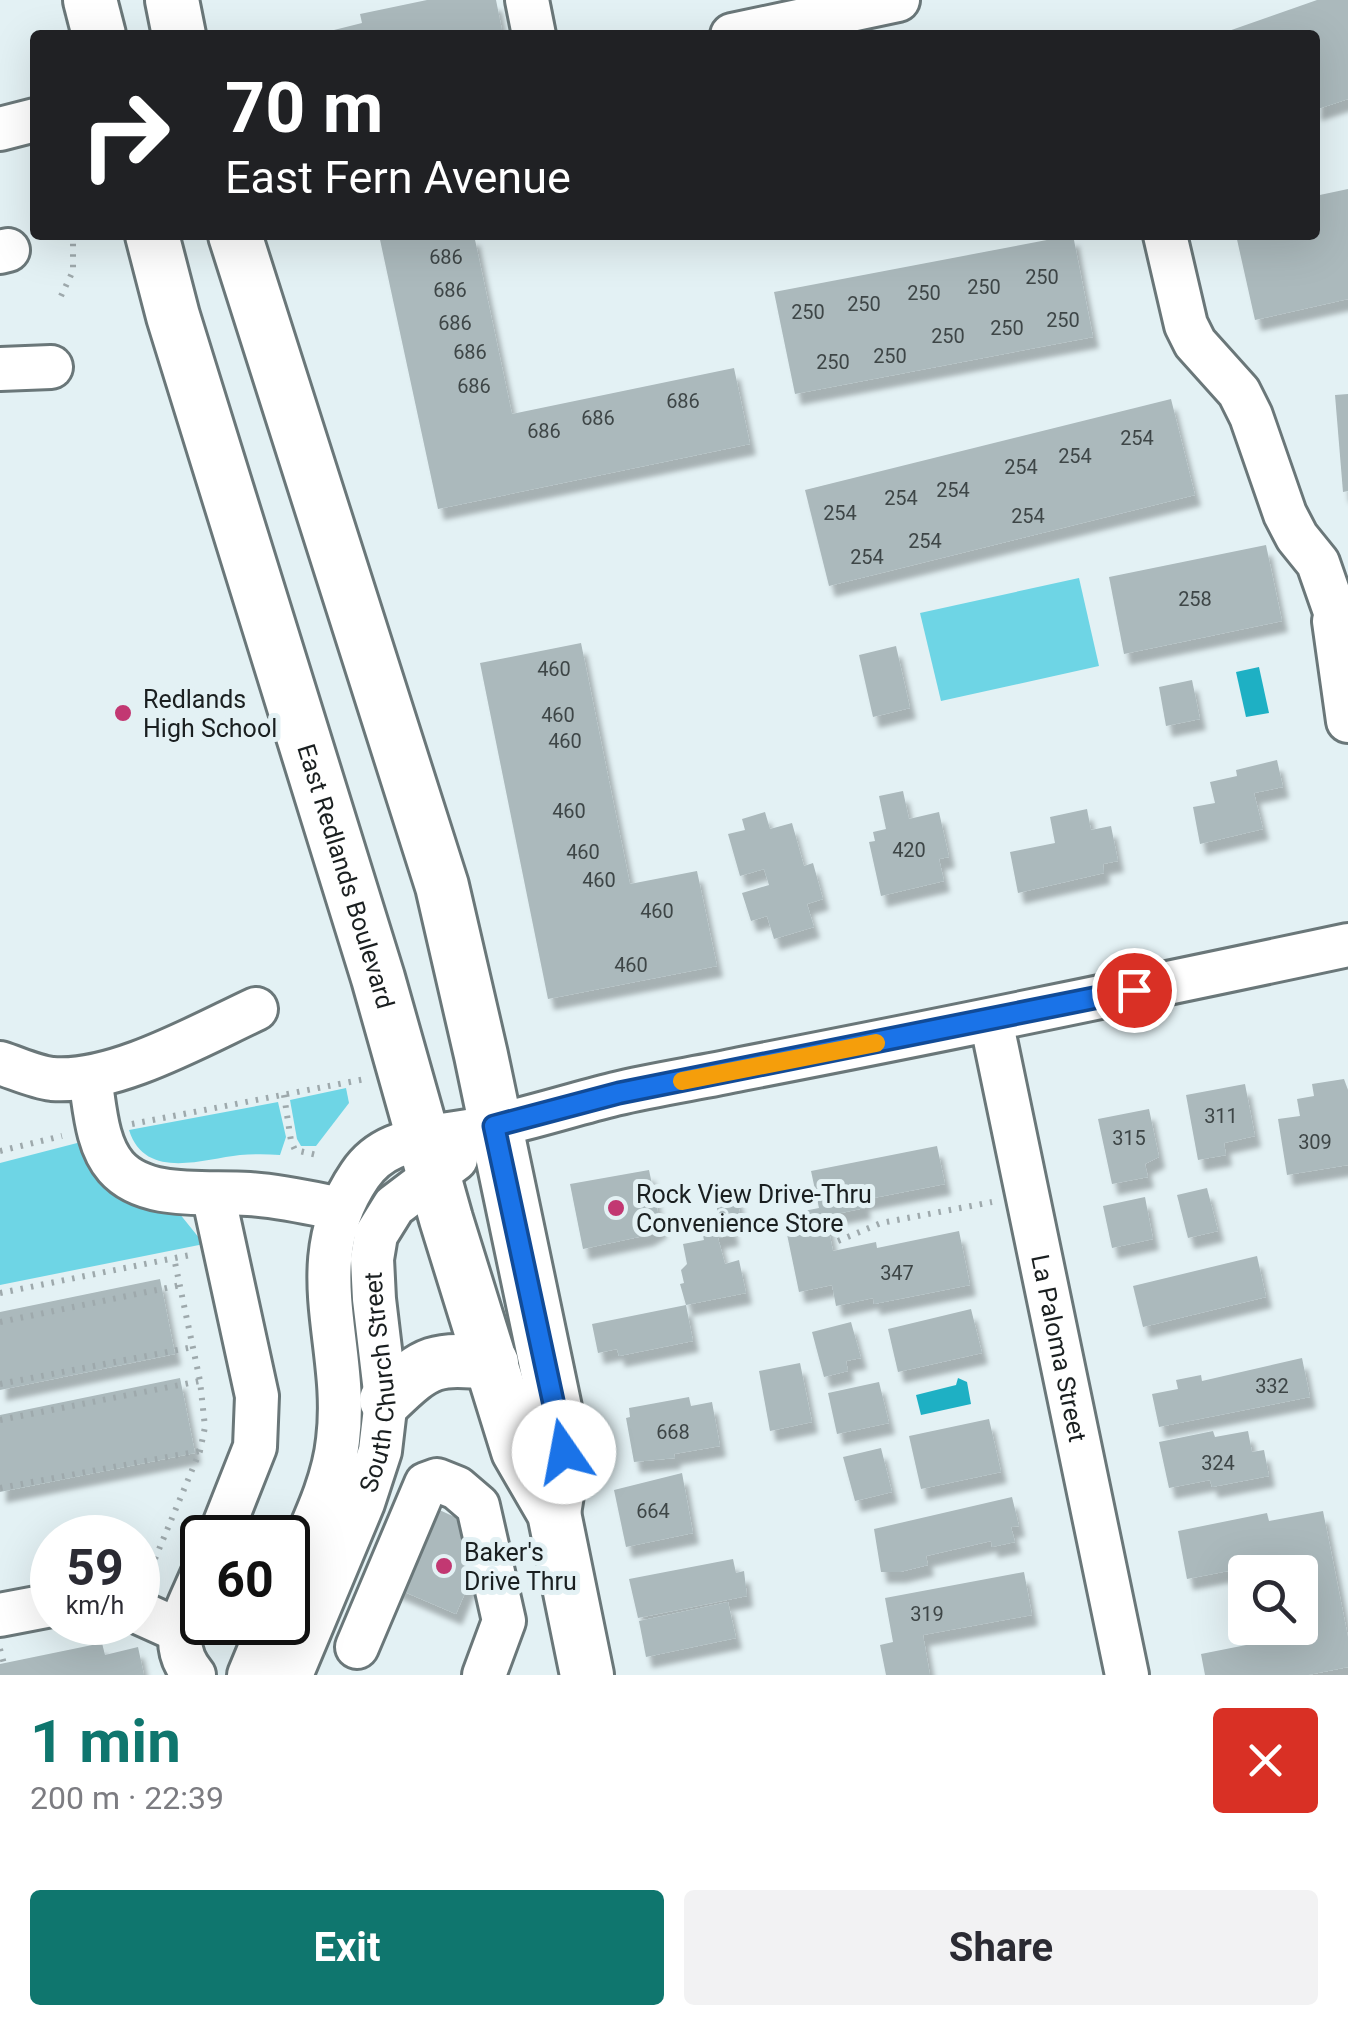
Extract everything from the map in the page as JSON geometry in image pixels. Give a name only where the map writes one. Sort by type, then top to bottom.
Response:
[{"type":"main road","points":[[90,0],[98,30]]},
{"type":"main road","points":[[172,0],[179,30]]},
{"type":"main road","name":"East Redlands Boulevard","points":[[153,240],[518,1450],[554,1513],[588,1675]]},
{"type":"main road","name":"East Redlands Boulevard","points":[[236,240],[442,886],[482,1056],[564,1452],[554,1513]]},
{"type":"main road","points":[[386,1400],[411,1375],[431,1363],[492,1363]]},
{"type":"street","points":[[527,0],[533,30]]},
{"type":"street","points":[[756,30],[898,0]]},
{"type":"street","points":[[0,129],[30,121]]},
{"type":"street","points":[[1166,240],[1186,325],[1195,343],[1239,392],[1286,514],[1318,563],[1348,649]]},
{"type":"street","points":[[0,368],[51,368]]},
{"type":"street","points":[[1331,596],[1348,721]]},
{"type":"street","points":[[429,1157],[494,1126],[619,1093],[1348,946]]},
{"type":"street","points":[[0,1062],[48,1079],[90,1078],[256,1009]]},
{"type":"street","name":"La Paloma Street","points":[[991,1020],[1128,1675]]},
{"type":"street","points":[[90,1078],[84,1133],[130,1178],[156,1188],[248,1194],[341,1210]]},
{"type":"street","name":"South Church Street","points":[[291,1675],[364,1503],[380,1451],[386,1400],[374,1299],[372,1258],[376,1235],[429,1157],[391,1148],[372,1161],[341,1210],[327,1269],[340,1372],[338,1443],[330,1478],[310,1528]]},
{"type":"street","points":[[213,1194],[258,1396],[254,1447],[228,1515]]},
{"type":"street","points":[[358,1647],[426,1484],[437,1480],[457,1488],[478,1506],[504,1621],[484,1675]]},
{"type":"street","points":[[0,1615],[30,1617]]},
{"type":"street","points":[[160,1623],[178,1630]]},
{"type":"street","points":[[180,1625],[181,1654],[194,1675]]},
{"type":"street","points":[[249,1675],[261,1645]]},
{"type":"path","points":[[61,296],[72,271],[75,240]]},
{"type":"path","points":[[0,1151],[372,1078]]},
{"type":"path","points":[[284,1095],[290,1141],[295,1150],[317,1155]]},
{"type":"path","points":[[838,1241],[881,1223],[993,1202]]},
{"type":"path","points":[[0,1293],[174,1258],[200,1381],[205,1427],[200,1450],[160,1547]]},
{"type":"path","points":[[0,1322],[181,1285]]},
{"type":"path","points":[[0,1384],[193,1347]]},
{"type":"path","points":[[0,1420],[200,1381]]},
{"type":"path","points":[[0,1488],[200,1450]]},
{"type":"path","points":[[0,1648],[4,1664]]},
{"type":"shaded area","points":[[1079,578],[1099,666],[941,701],[920,613]]},
{"type":"shaded area","points":[[1259,667],[1269,713],[1246,717],[1236,672]]},
{"type":"shaded area","points":[[346,1088],[349,1103],[316,1146],[301,1146],[290,1100]]},
{"type":"shaded area","points":[[278,1102],[286,1137],[280,1155],[161,1161],[137,1146],[129,1130]]},
{"type":"shaded area","points":[[81,1142],[86,1160],[105,1186],[131,1200],[179,1213],[204,1244],[0,1285],[0,1163]]},
{"type":"shaded area","points":[[958,1378],[967,1382],[971,1404],[921,1415],[916,1395],[956,1385]]},
{"type":"building","points":[[427,0],[496,0],[502,30],[334,30],[362,23],[360,14]]},
{"type":"building","points":[[1317,0],[1348,0],[1348,99],[1320,108],[1320,30],[1231,30]]},
{"type":"building","points":[[1348,189],[1348,299],[1255,320],[1237,240],[1320,240],[1320,195]]},
{"type":"building","points":[[380,240],[475,240],[512,414],[734,368],[750,444],[438,509]]},
{"type":"building","points":[[1047,240],[1074,240],[1093,337],[795,394],[774,292]]},
{"type":"building","points":[[1348,394],[1348,491],[1343,492],[1335,395]]},
{"type":"building","points":[[1171,399],[1195,495],[829,586],[805,490]]},
{"type":"building","points":[[1266,545],[1282,621],[1124,654],[1109,577]]},
{"type":"building","points":[[581,643],[630,884],[697,871],[717,966],[548,999],[480,663]]},
{"type":"building","points":[[896,646],[910,708],[873,717],[859,655]]},
{"type":"building","points":[[1192,680],[1200,719],[1166,726],[1159,687]]},
{"type":"building","points":[[1277,760],[1283,787],[1254,793],[1263,829],[1200,844],[1193,807],[1215,803],[1210,782],[1237,776],[1236,770]]},
{"type":"building","points":[[903,791],[909,819],[939,812],[949,857],[939,859],[944,881],[881,896],[869,842],[875,841],[873,832],[886,829],[879,796]]},
{"type":"building","points":[[1087,809],[1091,830],[1111,826],[1118,861],[1103,864],[1104,873],[1018,893],[1010,852],[1055,843],[1050,817]]},
{"type":"building","points":[[765,812],[770,829],[792,823],[804,866],[813,863],[823,899],[807,904],[814,927],[774,939],[767,916],[751,921],[742,893],[769,885],[764,869],[740,876],[728,834],[745,830],[742,819]]},
{"type":"building","points":[[1344,1079],[1348,1090],[1348,1165],[1287,1175],[1278,1119],[1300,1116],[1297,1099],[1314,1096],[1312,1084]]},
{"type":"building","points":[[1245,1084],[1255,1136],[1224,1143],[1226,1155],[1198,1160],[1186,1095]]},
{"type":"building","points":[[1149,1109],[1159,1157],[1145,1164],[1148,1177],[1112,1184],[1098,1119]]},
{"type":"building","points":[[937,1146],[945,1184],[863,1200],[865,1208],[826,1216],[833,1251],[876,1242],[877,1248],[959,1231],[970,1285],[874,1304],[873,1298],[836,1306],[832,1285],[799,1292],[783,1215],[819,1208],[811,1171]]},
{"type":"building","points":[[649,1170],[661,1227],[648,1235],[583,1249],[570,1184]]},
{"type":"building","points":[[1207,1188],[1218,1231],[1188,1238],[1177,1195]]},
{"type":"building","points":[[736,1193],[740,1214],[729,1216],[733,1235],[718,1238],[725,1264],[739,1260],[746,1293],[686,1305],[680,1284],[684,1283],[681,1270],[687,1264],[683,1244],[704,1240],[699,1218],[718,1214],[715,1197]]},
{"type":"building","points":[[1145,1197],[1153,1239],[1112,1248],[1103,1206]]},
{"type":"building","points":[[1257,1256],[1266,1297],[1143,1327],[1133,1286]]},
{"type":"building","points":[[160,1279],[175,1354],[0,1390],[0,1312]]},
{"type":"building","points":[[686,1305],[693,1341],[619,1356],[617,1349],[598,1353],[592,1324]]},
{"type":"building","points":[[971,1309],[982,1353],[898,1372],[888,1329]]},
{"type":"building","points":[[851,1322],[861,1358],[846,1361],[848,1371],[824,1377],[812,1332]]},
{"type":"building","points":[[1302,1358],[1310,1397],[1159,1427],[1152,1394],[1178,1389],[1176,1380],[1201,1375],[1202,1381]]},
{"type":"building","points":[[800,1363],[812,1422],[770,1431],[759,1371]]},
{"type":"building","points":[[180,1378],[195,1453],[0,1492],[0,1415]]},
{"type":"building","points":[[879,1382],[889,1423],[837,1434],[828,1393]]},
{"type":"building","points":[[689,1397],[691,1406],[712,1402],[720,1446],[674,1454],[675,1458],[634,1462],[626,1418],[630,1417],[629,1408]]},
{"type":"building","points":[[989,1419],[1001,1472],[921,1489],[909,1436]]},
{"type":"building","points":[[1213,1431],[1215,1437],[1248,1431],[1252,1452],[1264,1450],[1269,1476],[1212,1487],[1210,1480],[1169,1488],[1159,1442]]},
{"type":"building","points":[[881,1448],[892,1492],[855,1501],[843,1457]]},
{"type":"building","points":[[682,1473],[693,1533],[626,1547],[614,1490]]},
{"type":"building","points":[[1012,1497],[1019,1526],[1011,1527],[1015,1542],[992,1547],[991,1541],[926,1556],[928,1565],[881,1572],[874,1529]]},
{"type":"building","name":"Baker's Drive Thru","points":[[435,1508],[468,1523],[465,1553],[480,1548],[490,1579],[468,1586],[456,1614],[393,1587]]},
{"type":"building","points":[[1323,1511],[1348,1637],[1348,1667],[1308,1675],[1205,1675],[1201,1654],[1246,1645],[1318,1645],[1318,1555],[1228,1555],[1228,1571],[1187,1579],[1178,1531],[1267,1513],[1269,1521]]},
{"type":"building","points":[[733,1559],[736,1573],[744,1571],[747,1596],[638,1618],[629,1579]]},
{"type":"building","points":[[1024,1572],[1032,1615],[923,1635],[930,1675],[886,1675],[880,1645],[893,1642],[885,1598]]},
{"type":"building","points":[[728,1602],[736,1638],[646,1657],[639,1621]]},
{"type":"building","points":[[92,1645],[102,1645],[105,1655],[138,1647],[144,1675],[0,1675],[0,1664]]},
{"type":"slow traffic","points":[[682,1081],[876,1043]]},
{"type":"place","name":"Redlands High School","points":[[123,713]]},
{"type":"place","name":"Rock View Drive-Thru Convenience Store","points":[[616,1208]]},
{"type":"place","name":"Baker's Drive Thru","points":[[444,1566]]},
{"type":"route","points":[[564,1452],[494,1126],[619,1093],[1134,990]]}]
